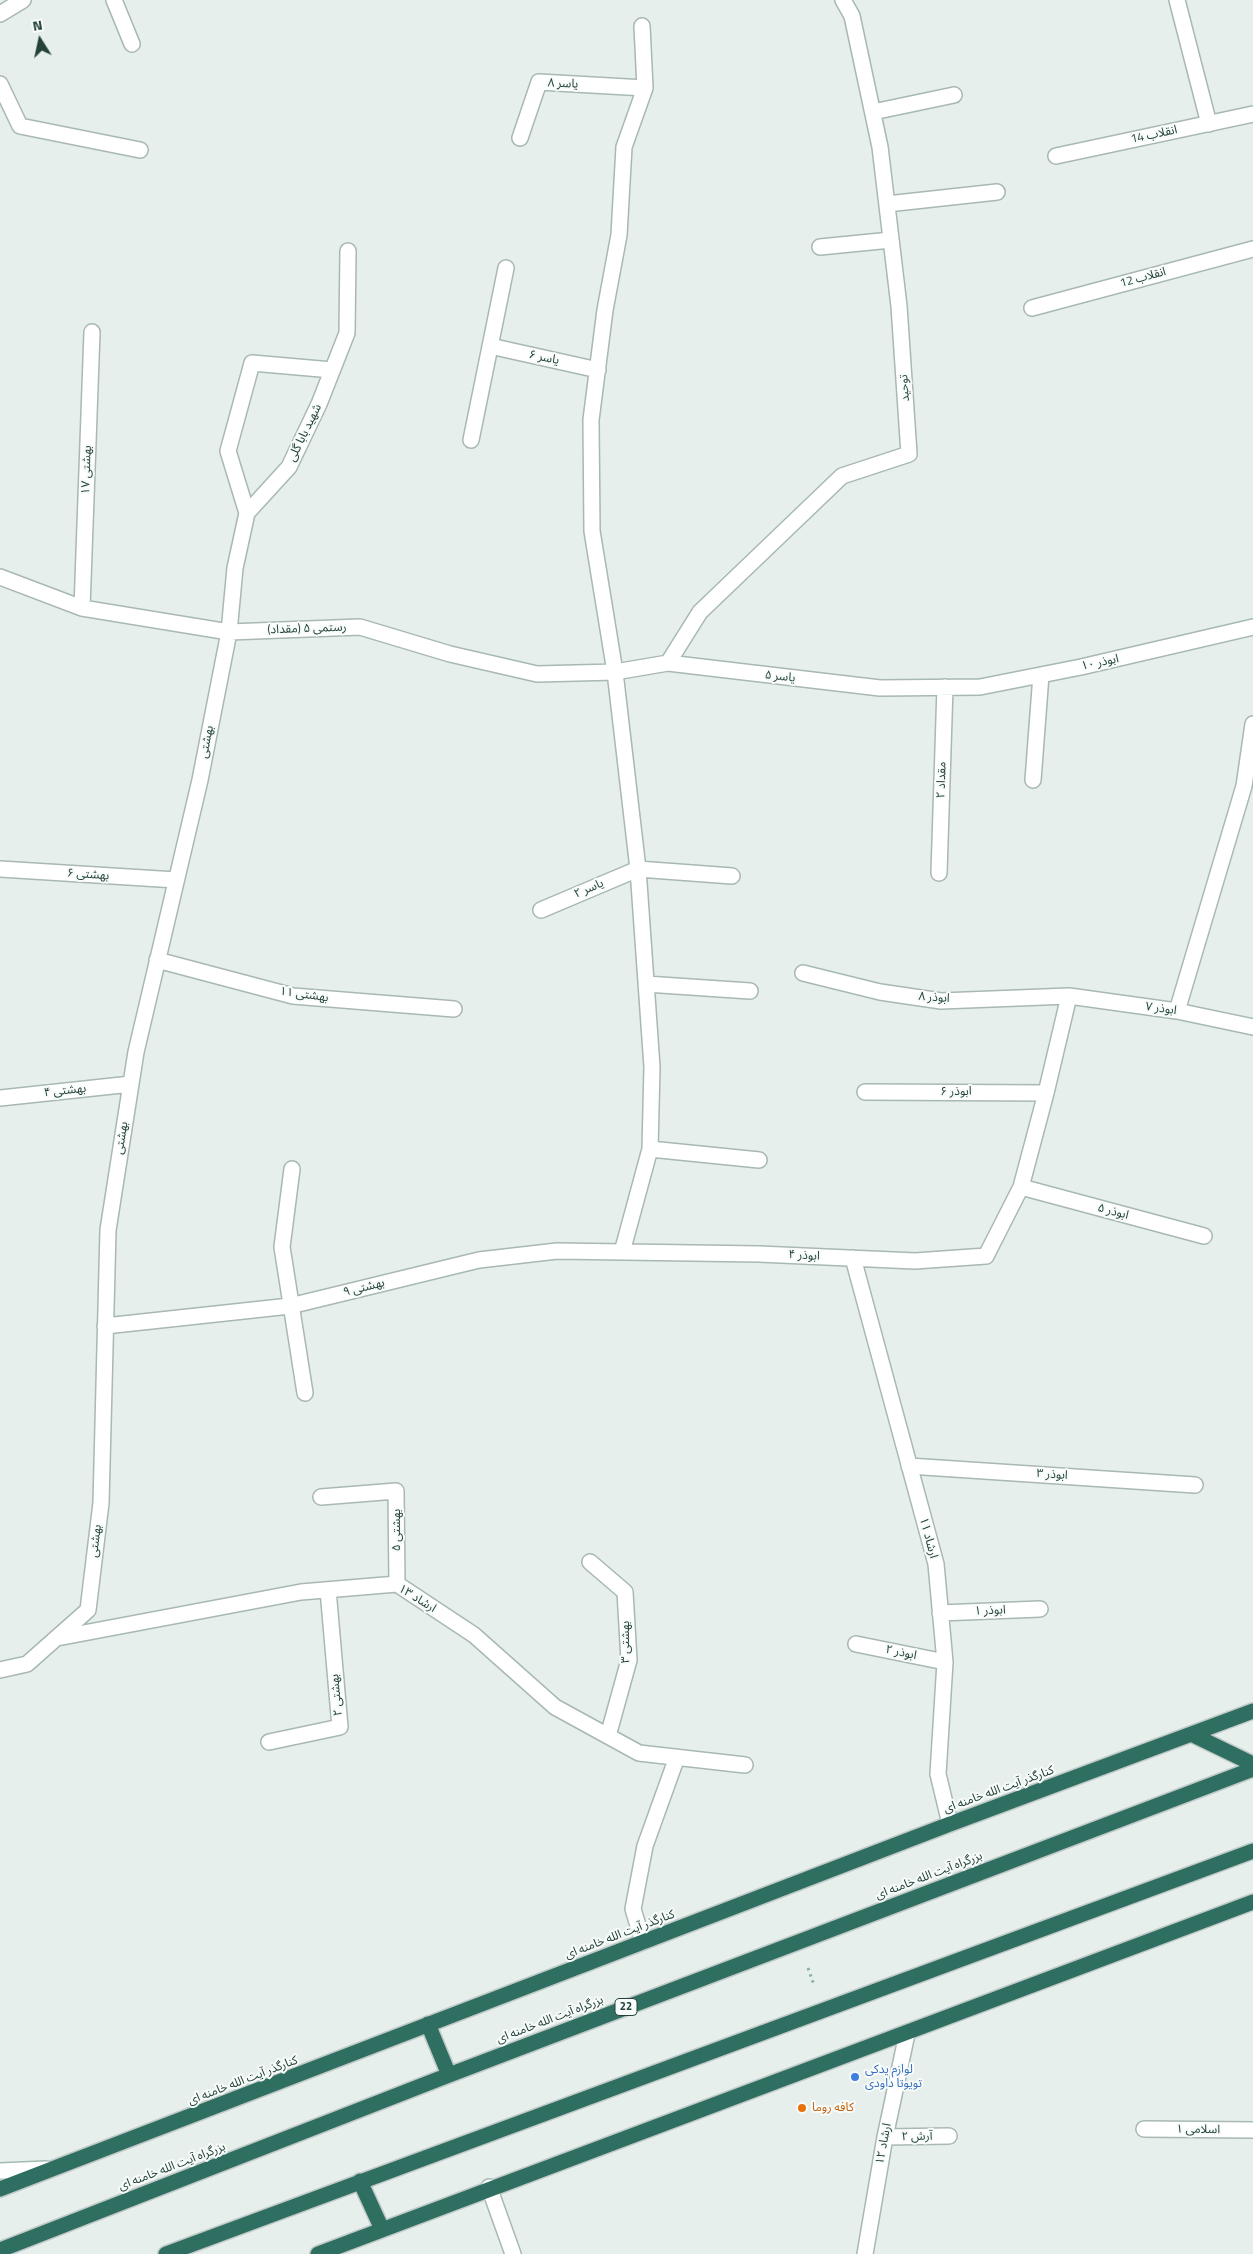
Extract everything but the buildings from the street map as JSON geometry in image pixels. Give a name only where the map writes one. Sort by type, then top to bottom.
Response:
[{"type":"highway","name":"کنارگذر آیت الله خامنه ای","points":[[0,2189],[950,1824],[1253,1711]]},
{"type":"highway","points":[[1191,1734],[1253,1764]]},
{"type":"highway","name":"بزرگراه آیت الله خامنه ای","points":[[0,2250],[449,2075],[1253,1769]]},
{"type":"highway","points":[[166,2254],[1253,1850]]},
{"type":"highway","points":[[318,2254],[490,2187],[907,2034],[1253,1902]]},
{"type":"highway","points":[[428,2024],[449,2075]]},
{"type":"highway","points":[[360,2181],[382,2229]]},
{"type":"street","points":[[0,14],[23,0]]},
{"type":"street","points":[[114,0],[132,44]]},
{"type":"street","name":"توحید","points":[[668,663],[700,612],[842,476],[909,454],[899,306],[880,147],[852,16],[843,0]]},
{"type":"street","points":[[1177,0],[1210,124]]},
{"type":"street","points":[[622,1252],[650,1148],[652,1067],[638,869],[615,672],[592,531],[591,420],[619,234],[624,147],[645,88],[642,26]]},
{"type":"street","name":"یاسر ۸","points":[[520,138],[539,82],[645,88]]},
{"type":"street","points":[[0,84],[20,126],[140,150]]},
{"type":"street","points":[[872,112],[954,95]]},
{"type":"street","name":"انقلاب 14","points":[[1056,156],[1253,114]]},
{"type":"street","points":[[887,204],[997,192]]},
{"type":"street","points":[[820,247],[891,240]]},
{"type":"street","name":"انقلاب 12","points":[[1032,308],[1253,249]]},
{"type":"street","name":"شهید بابا گلی","points":[[247,513],[289,467],[319,404],[347,333],[348,251]]},
{"type":"street","points":[[471,440],[506,268]]},
{"type":"street","name":"بهشتی ۱۷","points":[[82,608],[92,332]]},
{"type":"street","name":"یاسر ۶","points":[[490,346],[598,370]]},
{"type":"street","points":[[230,632],[235,568],[247,513],[228,451],[252,363],[332,370]]},
{"type":"street","name":"رستمی ۵ (مقداد)","points":[[0,578],[82,608],[230,632],[360,627],[450,654],[536,674],[615,672]]},
{"type":"street","name":"ابوذر ۱۰","points":[[946,688],[980,687],[1253,627]]},
{"type":"street","name":"بهشتی","points":[[0,1670],[28,1664],[88,1610],[101,1503],[108,1230],[136,1052],[200,780],[230,632]]},
{"type":"street","name":"یاسر ۵","points":[[615,672],[668,663],[880,688],[946,688]]},
{"type":"street","points":[[1033,780],[1040,675]]},
{"type":"street","name":"مقداد ۲","points":[[939,873],[946,688]]},
{"type":"street","points":[[1177,1011],[1248,787],[1253,724]]},
{"type":"street","name":"بهشتی ۶","points":[[0,869],[176,880]]},
{"type":"street","points":[[638,869],[732,876]]},
{"type":"street","name":"یاسر ۲","points":[[541,910],[638,869]]},
{"type":"street","name":"بهشتی ۱۱","points":[[157,960],[293,996],[454,1009]]},
{"type":"street","name":"ابوذر ۸","points":[[803,973],[880,992],[941,1000],[1069,996]]},
{"type":"street","points":[[646,984],[750,991]]},
{"type":"street","points":[[1021,1187],[1069,996]]},
{"type":"street","name":"ابوذر ۷","points":[[1069,996],[1177,1011],[1253,1027]]},
{"type":"street","name":"بهشتی ۴","points":[[0,1098],[131,1084]]},
{"type":"street","name":"ابوذر ۶","points":[[865,1092],[1046,1093]]},
{"type":"street","points":[[650,1148],[759,1160]]},
{"type":"street","points":[[292,1169],[282,1247],[305,1392]]},
{"type":"street","name":"ابوذر ۵","points":[[1021,1187],[1204,1236]]},
{"type":"street","name":"ابوذر ۴","points":[[622,1252],[915,1261],[986,1256],[1021,1187]]},
{"type":"street","name":"بهشتی ۹","points":[[105,1326],[290,1306],[479,1260],[557,1251],[622,1252]]},
{"type":"street","name":"ارشاد ۱۱","points":[[853,1258],[936,1564],[945,1662],[938,1774],[950,1824]]},
{"type":"street","name":"ابوذر ۳","points":[[909,1466],[1195,1485]]},
{"type":"street","name":"بهشتی ۵","points":[[321,1497],[396,1492],[397,1584]]},
{"type":"street","name":"بهشتی ۳","points":[[590,1562],[625,1592],[629,1660],[608,1736]]},
{"type":"street","name":"ارشاد ۱۳","points":[[56,1638],[301,1592],[397,1584],[474,1635],[555,1708],[639,1753],[745,1765]]},
{"type":"street","name":"بهشتی ۲","points":[[269,1742],[340,1727],[328,1590]]},
{"type":"street","name":"ابوذر ۱","points":[[940,1613],[1040,1609]]},
{"type":"street","name":"ابوذر ۲","points":[[856,1644],[945,1662]]},
{"type":"street","points":[[643,1942],[633,1909],[645,1846],[677,1757]]},
{"type":"street","name":"ارشاد ۱۲","points":[[865,2254],[885,2137],[907,2034]]},
{"type":"street","name":"اسلامی ۱","points":[[1144,2129],[1253,2130]]},
{"type":"street","name":"آرش ۲","points":[[885,2137],[949,2136]]},
{"type":"street","points":[[0,2171],[15,2172],[52,2168]]},
{"type":"street","points":[[490,2187],[513,2254]]},
{"type":"path","points":[[798,1942],[824,2010]]},
{"type":"place","name":"لوازم یدکی تویوتا داودی","points":[[855,2077]]},
{"type":"place","name":"کافه روما","points":[[802,2108]]}]
